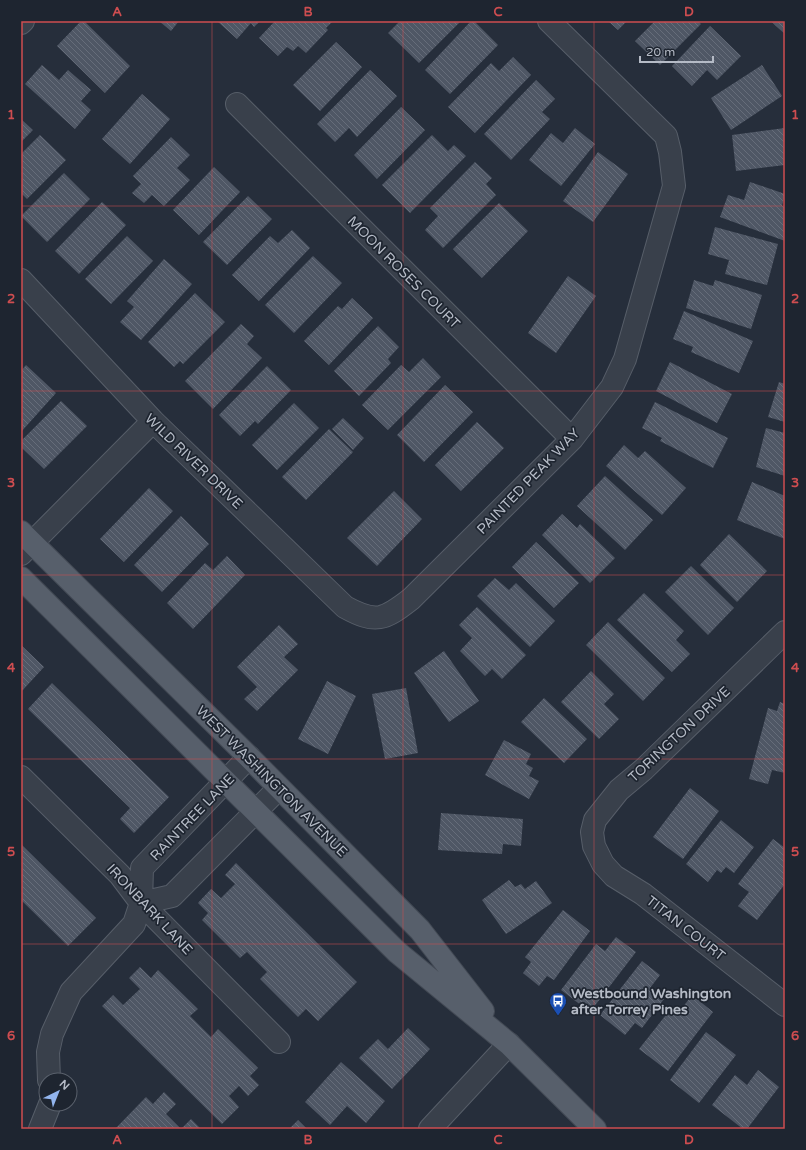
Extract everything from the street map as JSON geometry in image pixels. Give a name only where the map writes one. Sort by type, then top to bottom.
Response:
[{"type":"main road","name":"WEST WASHINGTON AVENUE","points":[[25,543],[249,757],[420,930],[509,1044]]},
{"type":"main road","name":"WEST WASHINGTON AVENUE","points":[[21,578],[397,952],[509,1044],[595,1129]]},
{"type":"street","name":"PAINTED PEAK WAY","points":[[382,618],[395,611],[411,599],[572,439],[612,387],[625,359],[674,186],[670,152],[666,136],[549,21]]},
{"type":"street","name":"MOON ROSES COURT","points":[[237,104],[572,439]]},
{"type":"street","name":"WILD RIVER DRIVE","points":[[21,280],[153,421],[345,608],[362,617],[382,618]]},
{"type":"street","points":[[25,543],[153,421]]},
{"type":"street","name":"TORINGTON DRIVE","points":[[594,846],[592,832],[595,820],[603,808],[619,790],[644,769],[781,642]]},
{"type":"street","name":"RAINTREE LANE","points":[[49,1072],[48,1052],[52,1034],[71,992],[134,924],[141,903],[142,868],[249,757]]},
{"type":"street","name":"IRONBARK LANE","points":[[21,776],[120,875],[141,903],[278,1042]]},
{"type":"street","points":[[141,903],[172,896],[279,788]]},
{"type":"street","name":"TITAN COURT","points":[[594,846],[603,864],[614,876],[643,894],[785,1005]]},
{"type":"street","points":[[430,1129],[509,1044]]},
{"type":"street","points":[[40,1129],[47,1112]]},
{"type":"building","points":[[81,21],[84,21],[130,66],[105,93],[57,46]]},
{"type":"building","points":[[159,21],[179,21],[171,31]]},
{"type":"building","points":[[217,21],[260,21],[254,27],[251,23],[237,39]]},
{"type":"building","points":[[275,21],[333,21],[326,28],[328,30],[306,53],[298,46],[293,51],[287,47],[278,56],[259,38]]},
{"type":"building","points":[[400,21],[461,21],[419,63],[388,33]]},
{"type":"building","points":[[471,21],[474,21],[498,45],[450,94],[425,70]]},
{"type":"building","points":[[608,21],[627,21],[618,30]]},
{"type":"building","points":[[655,21],[698,21],[701,24],[660,65],[635,41]]},
{"type":"building","points":[[771,21],[785,21],[785,34],[776,26]]},
{"type":"building","points":[[710,26],[741,56],[717,80],[707,70],[692,86],[672,66]]},
{"type":"building","points":[[336,42],[362,67],[320,111],[293,85]]},
{"type":"building","points":[[513,57],[531,75],[475,133],[448,107],[491,63],[499,71]]},
{"type":"building","points":[[42,65],[59,80],[68,70],[91,90],[81,101],[91,110],[75,129],[25,84]]},
{"type":"building","points":[[762,65],[782,96],[731,130],[711,98]]},
{"type":"building","points":[[370,70],[397,96],[357,137],[349,128],[335,142],[317,124]]},
{"type":"building","points":[[536,80],[555,99],[542,112],[550,119],[511,160],[484,134]]},
{"type":"building","points":[[142,94],[170,119],[130,164],[102,139]]},
{"type":"building","points":[[401,107],[425,130],[377,179],[354,155]]},
{"type":"building","points":[[21,119],[33,130],[21,142]]},
{"type":"building","points":[[575,128],[595,144],[561,186],[529,160],[551,133],[563,143]]},
{"type":"building","points":[[785,128],[785,165],[736,171],[732,135]]},
{"type":"building","points":[[40,135],[66,160],[27,199],[21,193],[21,154]]},
{"type":"building","points":[[432,135],[448,151],[454,145],[466,156],[410,213],[382,185]]},
{"type":"building","points":[[171,137],[190,155],[177,168],[190,180],[164,206],[152,195],[144,203],[132,193],[141,184],[133,176]]},
{"type":"building","points":[[598,152],[628,174],[593,222],[563,201]]},
{"type":"building","points":[[475,162],[492,178],[486,184],[496,195],[443,248],[425,230],[438,216],[430,208]]},
{"type":"building","points":[[214,167],[240,192],[199,235],[173,210]]},
{"type":"building","points":[[64,173],[90,199],[47,242],[21,216]]},
{"type":"building","points":[[750,182],[785,194],[782,206],[785,207],[785,241],[720,217],[728,195],[744,200]]},
{"type":"building","points":[[248,196],[272,219],[227,265],[203,242]]},
{"type":"building","points":[[102,202],[126,225],[79,274],[55,251]]},
{"type":"building","points":[[499,203],[528,231],[482,278],[453,249]]},
{"type":"building","points":[[715,227],[778,244],[767,285],[725,274],[729,260],[708,254]]},
{"type":"building","points":[[292,230],[310,248],[259,301],[232,275],[270,236],[278,243]]},
{"type":"building","points":[[127,236],[153,261],[111,304],[85,279]]},
{"type":"building","points":[[313,256],[342,283],[294,333],[265,305]]},
{"type":"building","points":[[164,259],[192,284],[141,340],[120,322],[134,307],[127,301]]},
{"type":"building","points":[[568,276],[596,296],[556,353],[528,333]]},
{"type":"building","points":[[694,280],[713,286],[715,280],[762,295],[751,329],[686,308]]},
{"type":"building","points":[[195,293],[225,322],[183,364],[180,361],[174,367],[148,342]]},
{"type":"building","points":[[352,298],[373,318],[329,365],[304,341],[338,306],[342,309]]},
{"type":"building","points":[[684,311],[753,341],[739,373],[691,352],[693,347],[673,339]]},
{"type":"building","points":[[241,324],[254,336],[247,344],[262,358],[213,409],[185,381]]},
{"type":"building","points":[[378,326],[399,347],[388,359],[391,363],[359,396],[334,371]]},
{"type":"building","points":[[423,358],[441,377],[388,430],[362,405],[401,365],[409,372]]},
{"type":"building","points":[[670,362],[732,394],[717,423],[656,391]]},
{"type":"building","points":[[26,365],[56,393],[21,432],[21,371]]},
{"type":"building","points":[[267,366],[291,390],[258,424],[255,421],[240,436],[219,415]]},
{"type":"building","points":[[779,382],[785,384],[785,422],[768,417]]},
{"type":"building","points":[[445,385],[473,412],[424,462],[397,435]]},
{"type":"building","points":[[61,401],[87,426],[44,469],[21,447],[21,441]]},
{"type":"building","points":[[655,402],[728,438],[713,468],[660,441],[662,438],[642,428]]},
{"type":"building","points":[[294,403],[319,428],[277,470],[252,445]]},
{"type":"building","points":[[343,418],[364,438],[353,450],[332,429]]},
{"type":"building","points":[[477,422],[504,448],[461,491],[435,465]]},
{"type":"building","points":[[766,428],[785,433],[785,476],[756,467]]},
{"type":"building","points":[[329,429],[353,452],[306,500],[282,477]]},
{"type":"building","points":[[624,445],[638,458],[645,451],[686,488],[662,515],[606,466]]},
{"type":"building","points":[[605,476],[653,520],[625,550],[577,506]]},
{"type":"building","points":[[752,482],[785,496],[785,539],[737,520]]},
{"type":"building","points":[[149,488],[173,511],[124,562],[100,539]]},
{"type":"building","points":[[394,491],[422,519],[377,566],[347,538]]},
{"type":"building","points":[[562,514],[577,528],[580,524],[615,558],[590,583],[542,535]]},
{"type":"building","points":[[181,516],[209,544],[162,592],[134,565]]},
{"type":"building","points":[[729,534],[767,571],[737,602],[700,565]]},
{"type":"building","points":[[536,542],[579,583],[554,608],[512,567]]},
{"type":"building","points":[[227,556],[245,575],[193,629],[167,603],[205,563],[213,570]]},
{"type":"building","points":[[691,566],[734,608],[708,635],[665,592]]},
{"type":"building","points":[[495,578],[509,590],[516,583],[555,621],[530,647],[477,596]]},
{"type":"building","points":[[644,593],[684,631],[676,640],[690,654],[672,672],[617,620]]},
{"type":"building","points":[[477,607],[526,655],[502,679],[492,669],[485,676],[460,651],[472,638],[459,625]]},
{"type":"building","points":[[608,622],[665,678],[643,701],[586,645]]},
{"type":"building","points":[[279,625],[298,644],[284,657],[298,670],[257,711],[244,699],[257,687],[237,667]]},
{"type":"building","points":[[21,645],[44,667],[21,692]]},
{"type":"building","points":[[444,651],[479,701],[449,722],[414,673]]},
{"type":"building","points":[[591,671],[614,694],[604,704],[619,719],[599,739],[561,702]]},
{"type":"building","points":[[327,681],[356,696],[328,754],[298,739]]},
{"type":"building","points":[[52,683],[169,797],[134,833],[120,819],[130,808],[28,709]]},
{"type":"building","points":[[406,688],[418,753],[385,759],[372,694]]},
{"type":"building","points":[[544,698],[587,739],[564,763],[521,722]]},
{"type":"building","points":[[780,702],[785,704],[785,773],[772,770],[768,784],[749,779],[768,708],[777,711]]},
{"type":"building","points":[[504,740],[531,754],[526,764],[533,768],[529,776],[539,781],[529,799],[485,775]]},
{"type":"building","points":[[690,788],[719,811],[683,859],[653,837]]},
{"type":"building","points":[[441,813],[523,819],[521,846],[503,844],[502,854],[438,850]]},
{"type":"building","points":[[721,820],[754,847],[734,873],[726,867],[721,873],[717,870],[708,882],[686,864]]},
{"type":"building","points":[[773,839],[785,848],[785,884],[757,920],[738,906],[749,892],[738,884]]},
{"type":"building","points":[[21,844],[96,918],[68,946],[21,900]]},
{"type":"building","points":[[236,863],[357,982],[318,1021],[306,1009],[298,1017],[260,979],[267,972],[247,952],[240,958],[202,920],[208,913],[198,903],[211,889],[221,898],[235,884],[225,875]]},
{"type":"building","points":[[509,880],[515,887],[521,884],[525,889],[536,881],[552,903],[506,934],[482,900]]},
{"type":"building","points":[[563,910],[590,931],[554,980],[547,976],[539,986],[523,973],[531,962],[525,957]]},
{"type":"building","points":[[616,937],[636,952],[590,1012],[561,990],[596,944],[605,951]]},
{"type":"building","points":[[642,961],[660,975],[650,988],[664,999],[642,1028],[635,1023],[625,1035],[600,1015]]},
{"type":"building","points":[[140,967],[151,978],[158,970],[198,1009],[190,1016],[211,1037],[218,1029],[258,1068],[250,1076],[259,1085],[248,1096],[239,1086],[229,1096],[239,1107],[222,1124],[102,1006],[113,995],[123,1005],[140,989],[129,978]]},
{"type":"building","points":[[692,995],[713,1012],[668,1071],[639,1049],[673,1006],[680,1011]]},
{"type":"building","points":[[408,1028],[430,1049],[392,1089],[359,1058],[378,1039],[388,1049]]},
{"type":"building","points":[[706,1032],[736,1055],[699,1103],[670,1080]]},
{"type":"building","points":[[341,1062],[385,1101],[366,1123],[347,1106],[330,1125],[305,1102]]},
{"type":"building","points":[[758,1070],[779,1087],[747,1129],[743,1129],[712,1105],[735,1075],[747,1085]]},
{"type":"building","points":[[164,1092],[176,1104],[166,1114],[181,1129],[115,1129],[146,1097],[153,1104]]},
{"type":"building","points":[[191,1119],[201,1129],[181,1129]]},
{"type":"building","points":[[298,1120],[307,1129],[289,1129]]},
{"type":"place","name":"Westbound Washington after Torrey Pines","points":[[558,1016]]}]
